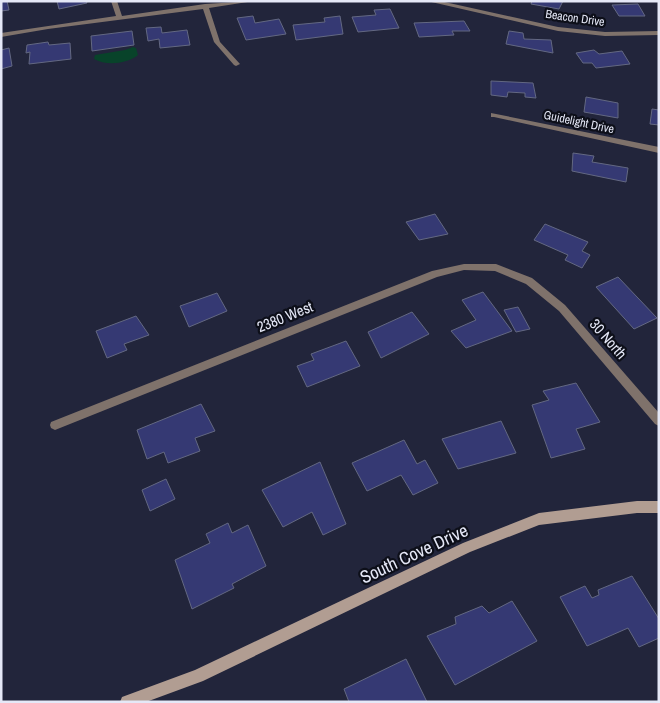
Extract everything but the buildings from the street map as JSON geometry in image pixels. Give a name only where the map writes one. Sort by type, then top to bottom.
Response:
[{"type":"main road","name":"South Cove Drive","points":[[127,702],[198,676],[467,547],[539,519],[637,507],[659,507]]},
{"type":"street","points":[[114,1],[120,18]]},
{"type":"street","points":[[1,35],[252,1]]},
{"type":"street","name":"Beacon Drive","points":[[430,1],[443,2],[558,29],[605,34],[659,33]]},
{"type":"street","points":[[205,6],[217,42],[236,64]]},
{"type":"street","name":"Guidelight Drive","points":[[494,115],[659,150]]},
{"type":"street","name":"2380 West","points":[[55,425],[435,274],[464,267],[496,268],[529,282]]},
{"type":"street","name":"30 North","points":[[529,282],[562,308],[659,421]]},
{"type":"green space","points":[[136,48],[138,55],[122,62],[104,63],[94,59],[95,55]]}]
